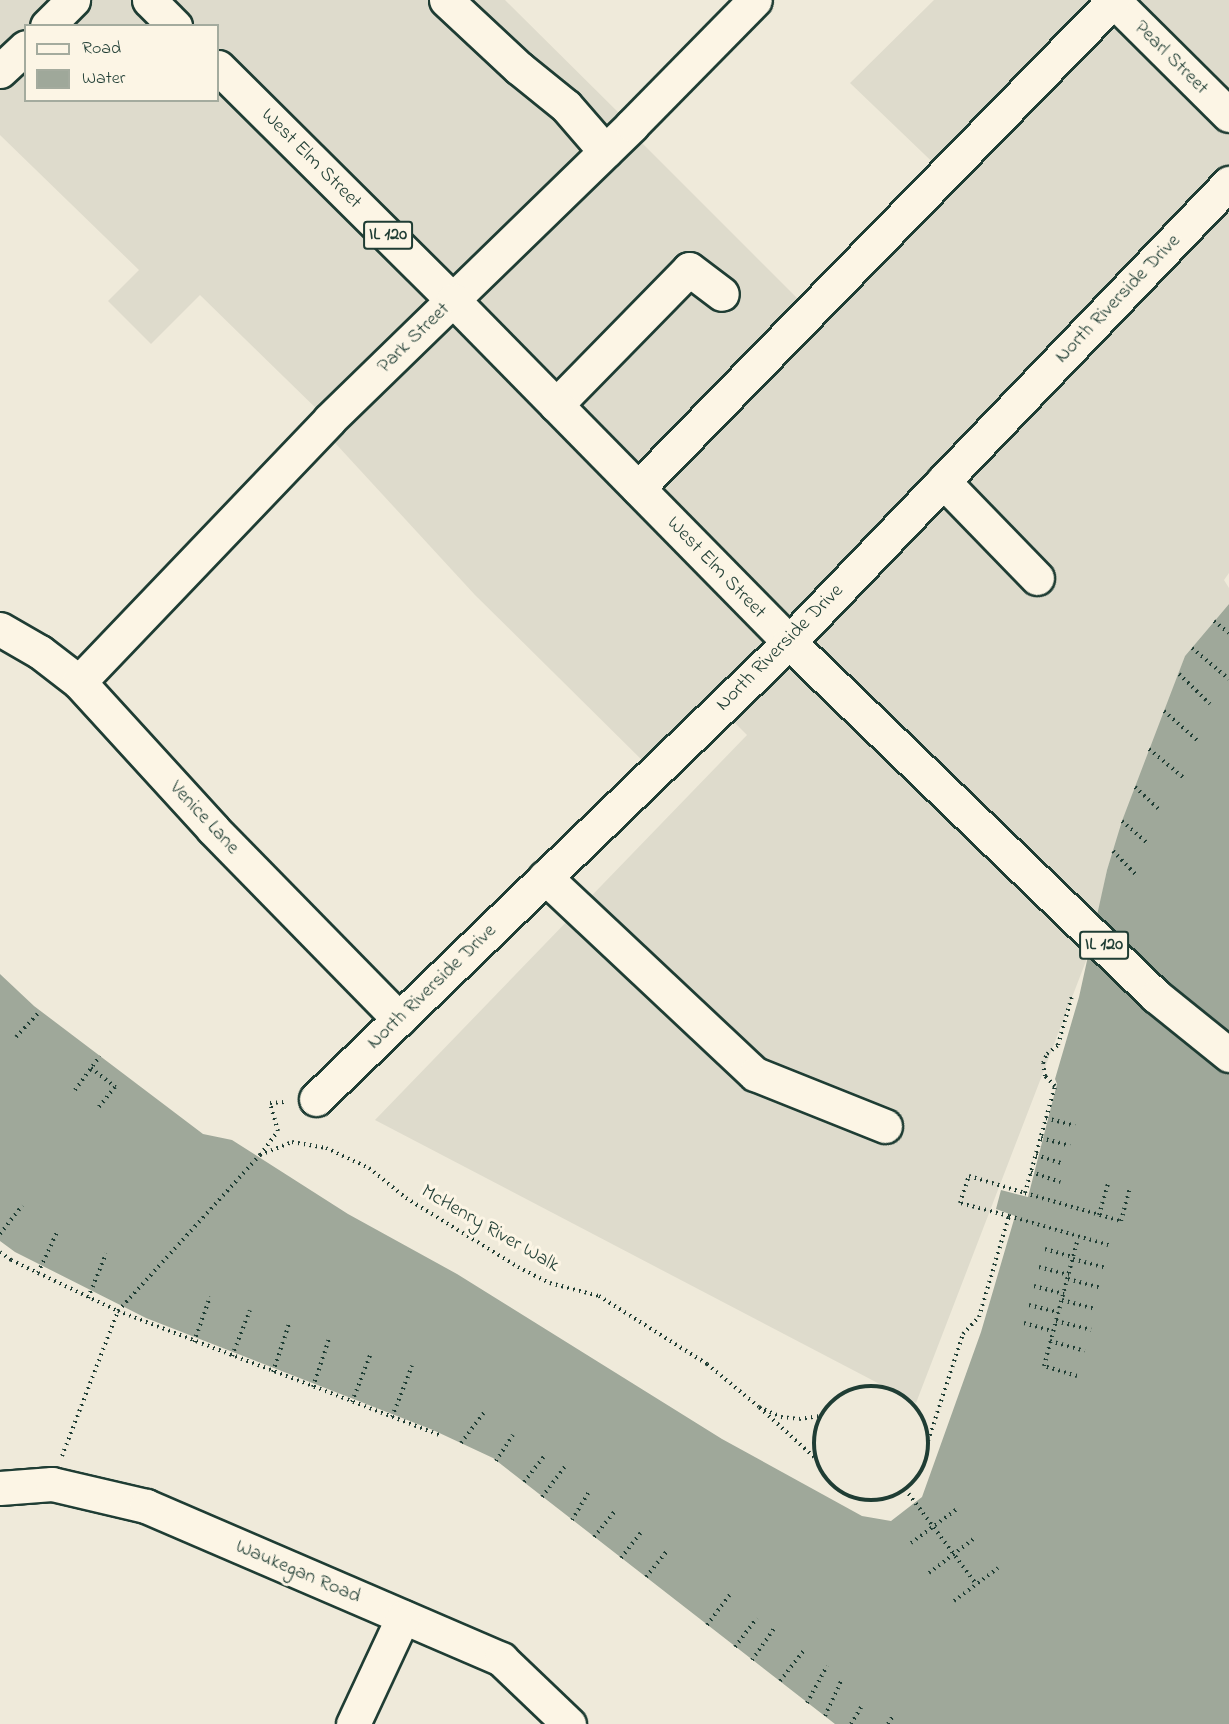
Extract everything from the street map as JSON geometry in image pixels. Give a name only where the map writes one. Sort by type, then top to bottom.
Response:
[{"type":"street","points":[[49,24],[73,0]]},
{"type":"street","points":[[149,0],[173,24]]},
{"type":"street","points":[[446,0],[519,68],[566,106],[605,151]]},
{"type":"street","points":[[638,488],[1113,0]]},
{"type":"street","name":"Pearl Street","points":[[1113,0],[1229,115]]},
{"type":"street","name":"Park Street","points":[[79,682],[329,420],[605,151],[744,4]]},
{"type":"street","points":[[0,71],[24,48]]},
{"type":"street","name":"West Elm Street","points":[[219,69],[453,300],[789,642],[1156,996],[1229,1054]]},
{"type":"street","name":"North Riverside Drive","points":[[316,1099],[789,642],[1229,183]]},
{"type":"street","points":[[556,405],[689,269],[722,294]]},
{"type":"street","points":[[943,481],[1037,578]]},
{"type":"street","name":"Venice Lane","points":[[0,629],[40,652],[79,682],[213,829],[399,1019]]},
{"type":"street","points":[[545,877],[755,1074],[885,1126]]},
{"type":"street","name":"Waukegan Road","points":[[0,1488],[52,1484],[146,1506],[501,1659],[569,1724]]},
{"type":"street","points":[[353,1724],[403,1617]]},
{"type":"path","points":[[1214,621],[1229,633]]},
{"type":"path","points":[[1192,648],[1229,679]]},
{"type":"path","points":[[1179,674],[1210,704]]},
{"type":"path","points":[[1164,711],[1198,741]]},
{"type":"path","points":[[1149,749],[1185,779]]},
{"type":"path","points":[[1135,788],[1161,811]]},
{"type":"path","points":[[1122,820],[1147,843]]},
{"type":"path","points":[[1113,851],[1137,876]]},
{"type":"path","points":[[1025,1194],[1054,1086],[1045,1076],[1043,1063],[1047,1054],[1058,1045],[1072,996]]},
{"type":"path","points":[[16,1037],[40,1011]]},
{"type":"path","points":[[75,1090],[100,1056]]},
{"type":"path","points":[[92,1068],[115,1088],[99,1107]]},
{"type":"path","points":[[52,1484],[118,1311],[260,1155],[278,1131],[270,1103],[316,1099]]},
{"type":"path","points":[[1046,1118],[1075,1126]]},
{"type":"path","points":[[1041,1137],[1070,1146]]},
{"type":"path","name":"McHenry River Walk","points":[[260,1155],[292,1142],[326,1148],[369,1168],[406,1198],[518,1267],[550,1283],[599,1296],[707,1364],[816,1459],[821,1471],[833,1486],[849,1496],[868,1500],[888,1498],[905,1489]]},
{"type":"path","points":[[1036,1155],[1064,1164]]},
{"type":"path","points":[[1031,1172],[1060,1182]]},
{"type":"path","points":[[1112,1246],[960,1203],[969,1176],[1121,1221],[1130,1186]]},
{"type":"path","points":[[1099,1215],[1109,1181]]},
{"type":"path","points":[[0,1234],[22,1206]]},
{"type":"path","points":[[976,1584],[905,1489],[917,1476],[925,1460],[928,1441],[963,1334],[979,1317],[1009,1216]]},
{"type":"path","points":[[38,1273],[57,1232]]},
{"type":"path","points":[[1077,1376],[1044,1366],[1078,1238]]},
{"type":"path","points":[[1045,1249],[1107,1268]]},
{"type":"path","points":[[0,1252],[87,1298],[118,1311],[442,1437]]},
{"type":"path","points":[[87,1298],[106,1254]]},
{"type":"path","points":[[1039,1267],[1102,1288]]},
{"type":"path","points":[[1034,1286],[1064,1294]]},
{"type":"path","points":[[194,1342],[210,1297]]},
{"type":"path","points":[[1062,1300],[1096,1309]]},
{"type":"path","points":[[1029,1305],[1058,1312]]},
{"type":"path","points":[[232,1356],[250,1310]]},
{"type":"path","points":[[1056,1321],[1091,1330]]},
{"type":"path","points":[[1024,1323],[1052,1331]]},
{"type":"path","points":[[273,1372],[290,1324]]},
{"type":"path","points":[[313,1387],[329,1339]]},
{"type":"path","points":[[1050,1341],[1085,1351]]},
{"type":"path","points":[[352,1402],[371,1353]]},
{"type":"path","points":[[392,1418],[411,1366]]},
{"type":"path","points":[[816,1459],[814,1434],[820,1416],[832,1401],[848,1391],[866,1386],[884,1388],[901,1395],[915,1407],[924,1423],[928,1441]]},
{"type":"path","name":"McHenry River Walk","points":[[759,1407],[781,1417],[799,1419],[820,1416]]},
{"type":"path","points":[[461,1443],[484,1412]]},
{"type":"path","points":[[496,1461],[513,1435]]},
{"type":"path","points":[[524,1482],[544,1456]]},
{"type":"path","points":[[542,1497],[565,1467]]},
{"type":"path","points":[[572,1520],[590,1492]]},
{"type":"path","points":[[911,1543],[957,1509]]},
{"type":"path","points":[[594,1537],[614,1512]]},
{"type":"path","points":[[621,1558],[641,1532]]},
{"type":"path","points":[[929,1573],[976,1537]]},
{"type":"path","points":[[646,1577],[666,1552]]},
{"type":"path","points":[[954,1601],[998,1568]]},
{"type":"path","points":[[707,1624],[730,1595]]},
{"type":"path","points":[[735,1647],[757,1618]]},
{"type":"path","points":[[752,1660],[774,1629]]},
{"type":"path","points":[[780,1681],[805,1649]]},
{"type":"path","points":[[807,1703],[827,1666]]},
{"type":"path","points":[[825,1716],[842,1679]]},
{"type":"path","points":[[851,1724],[863,1704]]},
{"type":"path","points":[[888,1724],[893,1716]]},
{"type":"shaded area","points":[[0,0],[61,0],[36,24],[24,24],[24,36],[0,61]]},
{"type":"shaded area","points":[[84,0],[142,0],[165,24],[60,24]]},
{"type":"shaded area","points":[[157,0],[505,0],[626,120],[454,292],[219,60],[219,24],[182,24]]},
{"type":"shaded area","points":[[934,0],[1101,0],[1229,133],[1229,177],[790,626],[462,300],[632,133],[815,316],[948,177],[850,83]]},
{"type":"shaded area","points":[[1124,0],[1229,0],[1229,105]]},
{"type":"shaded area","points":[[24,59],[24,102],[219,102],[219,76],[445,299],[325,417],[200,295],[151,344],[108,301],[139,270],[0,135],[0,83]]},
{"type":"shaded area","points":[[1229,196],[1229,573],[1224,580],[1229,588],[1229,604],[1185,656],[1107,870],[1096,924],[803,640]]},
{"type":"shaded area","points":[[454,308],[777,640],[650,768],[475,595],[325,432]]},
{"type":"shaded area","points":[[788,662],[1091,948],[916,1403],[375,1120],[747,735],[729,717]]},
{"type":"water","points":[[1229,604],[1229,1724],[835,1724],[493,1458],[433,1430],[146,1318],[15,1252],[0,1241],[0,974],[34,1006],[203,1134],[232,1140],[348,1214],[457,1274],[722,1439],[862,1516],[891,1521],[922,1497],[981,1332],[1015,1216],[996,1209],[1001,1190],[1028,1197],[1057,1084],[1055,1079],[1079,997],[1107,870],[1122,821],[1185,656]]}]
